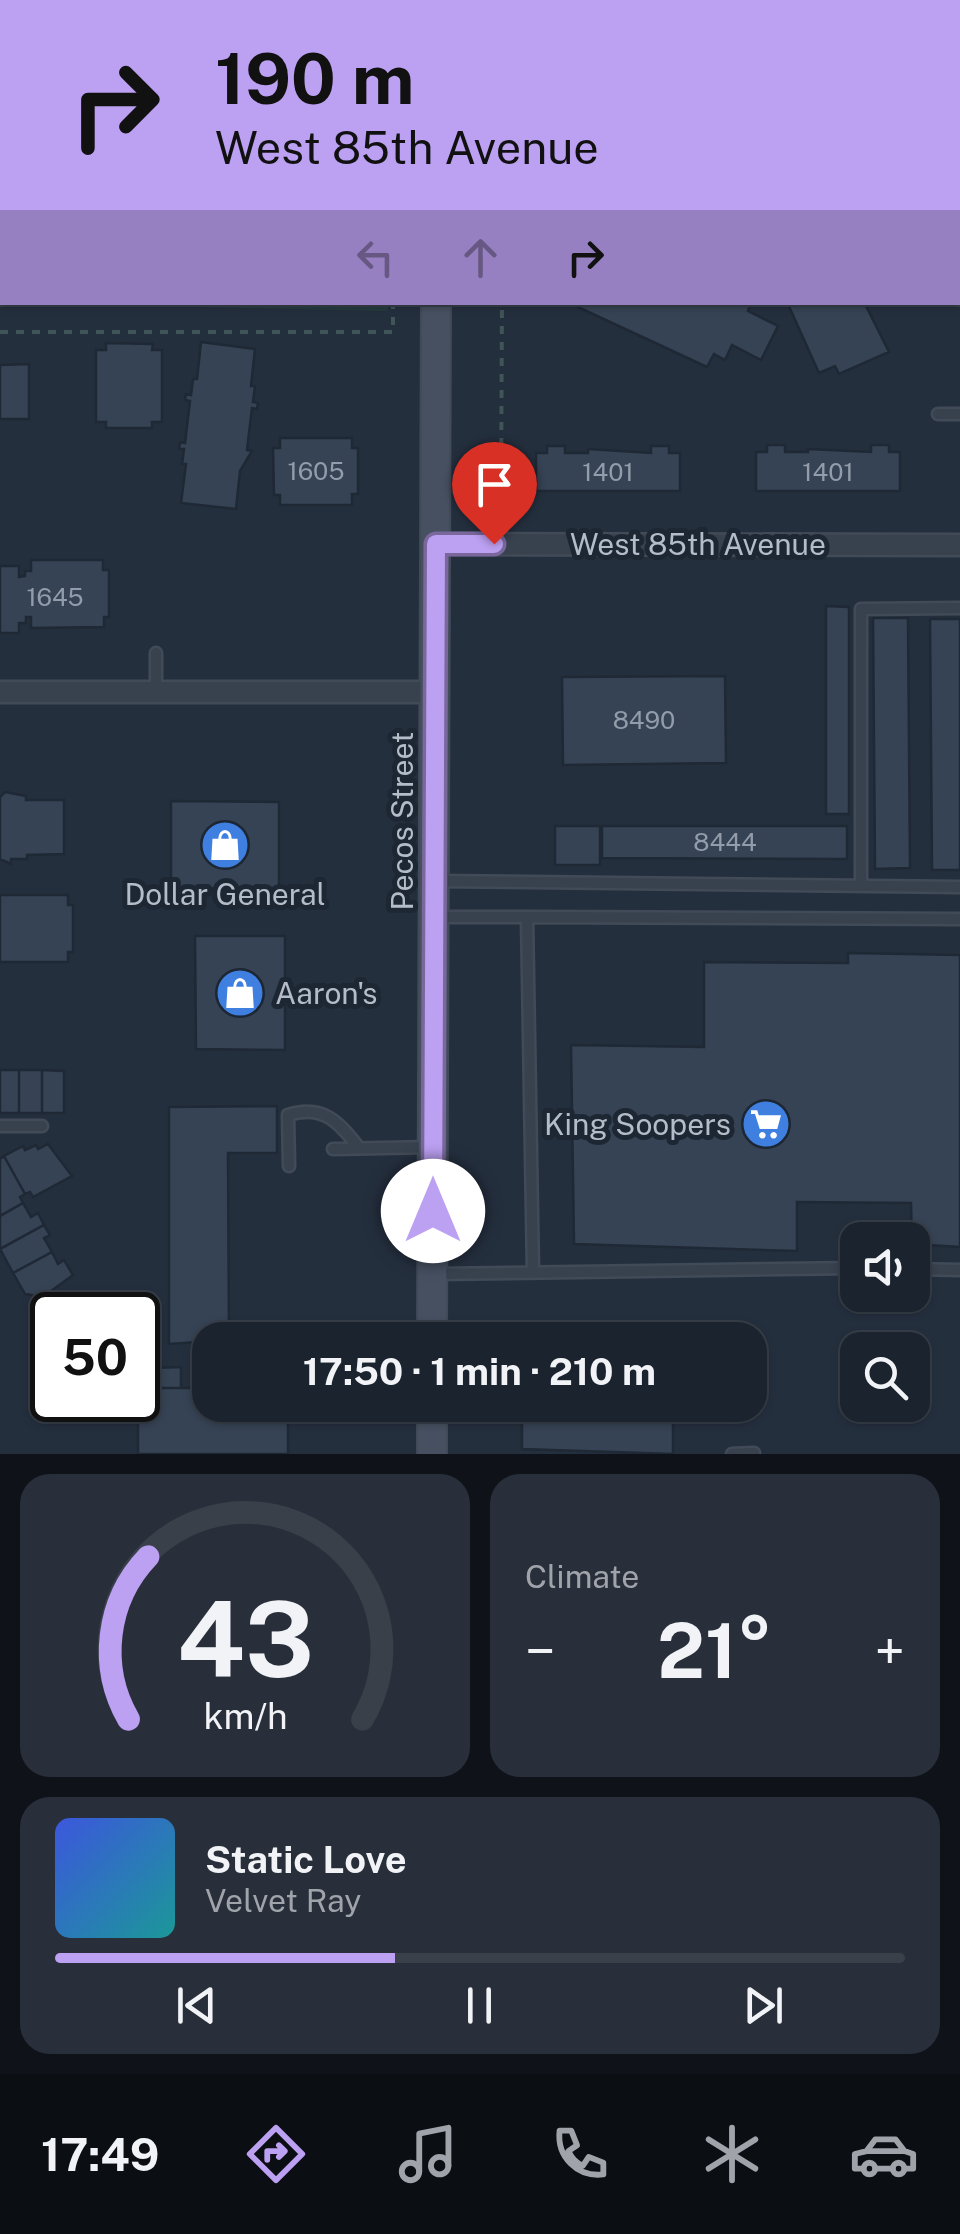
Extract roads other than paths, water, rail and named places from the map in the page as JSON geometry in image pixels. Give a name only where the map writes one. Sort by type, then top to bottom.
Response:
[{"type":"main road","name":"Pecos Street","points":[[432,1322],[436,305]]},
{"type":"main road","points":[[432,1422],[432,1454]]},
{"type":"street","name":"West 85th Avenue","points":[[436,544],[960,545]]},
{"type":"street","points":[[0,692],[435,692]]},
{"type":"lane","points":[[938,414],[960,414]]},
{"type":"lane","points":[[862,886],[861,609],[960,608]]},
{"type":"lane","points":[[156,653],[156,692]]},
{"type":"lane","points":[[434,881],[960,887]]},
{"type":"lane","points":[[527,917],[534,1273]]},
{"type":"lane","points":[[434,918],[960,919]]},
{"type":"lane","points":[[289,1166],[288,1115],[307,1109],[338,1119],[359,1148]]},
{"type":"lane","points":[[0,1126],[42,1126]]},
{"type":"lane","points":[[334,1149],[433,1147]]},
{"type":"lane","points":[[433,1274],[840,1268]]},
{"type":"lane","points":[[930,1269],[960,1270]]},
{"type":"lane","points":[[732,1454],[754,1453]]},
{"type":"place","name":"Dollar General","points":[[225,845]]},
{"type":"place","name":"Aaron's","points":[[240,993]]},
{"type":"place","name":"King Soopers","points":[[766,1124]]}]
